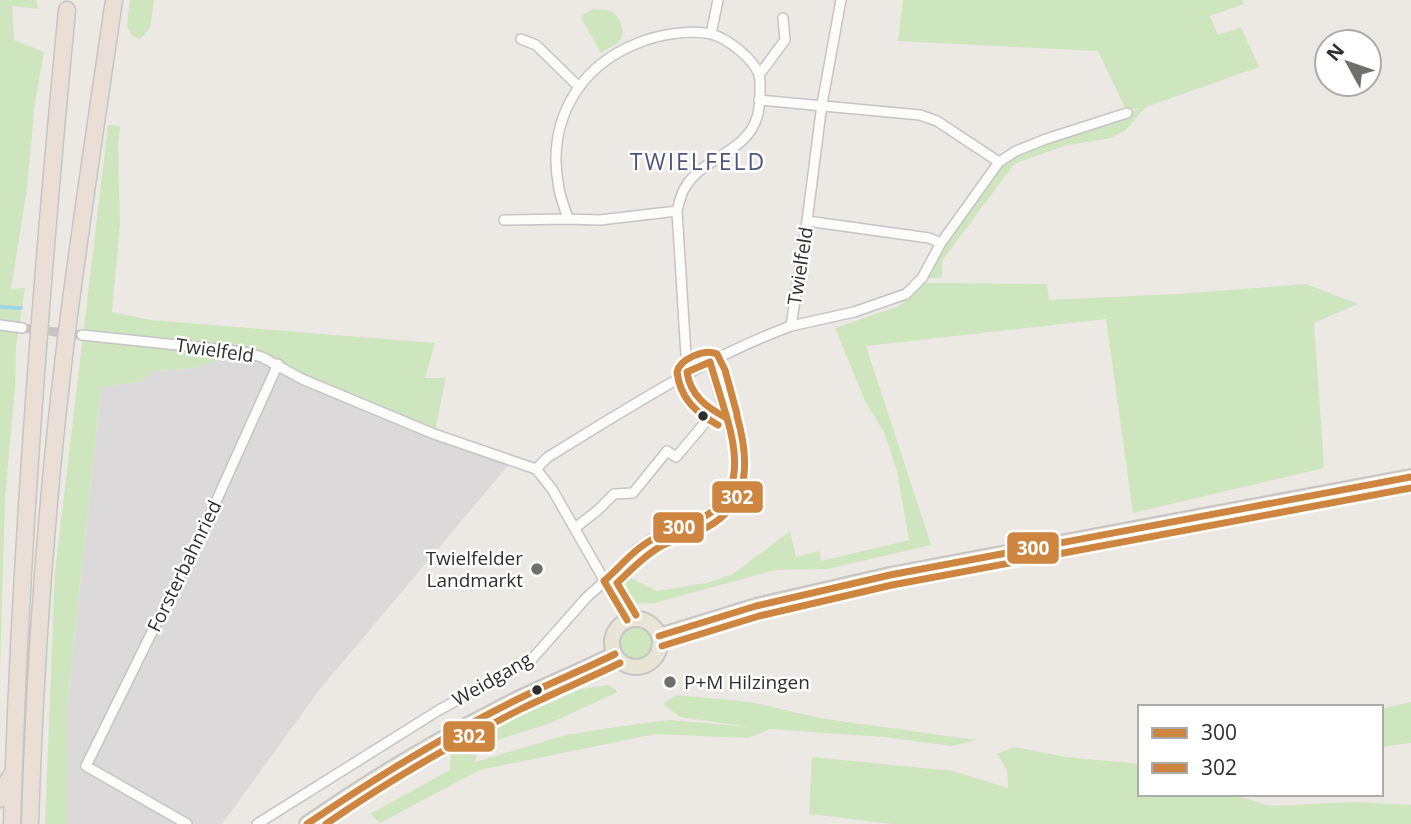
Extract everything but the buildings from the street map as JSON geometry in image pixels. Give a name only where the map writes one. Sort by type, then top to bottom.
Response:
[{"type":"highway","points":[[30,824],[38,659],[67,333],[114,0]]},
{"type":"highway","points":[[12,824],[30,440],[67,10]]},
{"type":"highway","points":[[0,799],[2,790],[13,774]]},
{"type":"main road","points":[[659,636],[775,601],[890,575],[1411,477]]},
{"type":"main road","points":[[627,620],[647,621],[659,636],[656,657],[644,666],[630,666],[619,660],[615,654],[613,635],[627,620]]},
{"type":"main road","points":[[307,824],[433,744],[538,689],[615,654]]},
{"type":"street","points":[[711,34],[718,0]]},
{"type":"street","name":"Twielfeld","points":[[82,335],[244,352],[278,364],[302,379],[434,434],[536,469],[548,457],[687,372],[752,340],[791,326],[821,104],[841,0]]},
{"type":"street","points":[[759,75],[785,40],[783,18]]},
{"type":"street","points":[[568,219],[558,187],[557,152],[564,111],[578,86],[597,64],[620,50],[653,36],[682,33],[711,34],[728,42],[745,55],[759,75],[758,115],[750,135],[710,163],[686,185],[677,211],[687,372]]},
{"type":"street","points":[[521,38],[536,45],[578,86]]},
{"type":"street","points":[[759,100],[920,115],[937,121],[999,162]]},
{"type":"street","points":[[791,326],[854,312],[906,294],[922,278],[941,243],[999,162],[1016,150],[1127,113]]},
{"type":"street","points":[[504,220],[600,220],[677,211]]},
{"type":"street","points":[[807,221],[929,238],[941,243]]},
{"type":"street","points":[[0,325],[22,328]]},
{"type":"street","name":"Weidgang","points":[[257,824],[439,710],[532,659],[637,549],[655,537],[704,517],[720,505],[731,489],[736,472],[736,451],[710,362]]},
{"type":"street","name":"Forsterbahnried","points":[[187,824],[86,766],[214,506],[278,364]]},
{"type":"street","points":[[575,528],[614,494],[633,493],[667,451],[676,457],[714,412]]},
{"type":"street","points":[[536,469],[552,489],[627,620]]},
{"type":"shaded area","points":[[244,352],[511,462],[320,689],[222,824],[67,824],[67,707],[101,387],[139,382],[153,371],[191,369]]},
{"type":"green space","points":[[0,0],[36,0],[38,9],[12,6],[14,40],[44,52],[11,289],[25,288],[16,347],[5,498],[0,673]]},
{"type":"green space","points":[[130,0],[154,0],[150,28],[140,39],[131,35],[127,24]]},
{"type":"green space","points":[[903,0],[1242,0],[1244,4],[1210,16],[1218,35],[1241,27],[1259,67],[1146,107],[1125,131],[1110,138],[1064,146],[1014,164],[942,261],[942,278],[922,278],[999,162],[1016,151],[1141,108],[1126,110],[1098,51],[898,41]]},
{"type":"green space","points":[[593,9],[614,13],[622,28],[622,37],[618,42],[601,53],[581,18]]},
{"type":"green space","points":[[108,125],[120,126],[120,224],[112,312],[150,320],[435,343],[425,378],[446,378],[434,434],[244,352],[191,369],[153,371],[139,382],[101,387],[67,707],[67,824],[45,824],[55,572]]},
{"type":"green space","points":[[924,283],[1047,284],[1049,300],[1306,284],[1358,304],[1314,323],[1324,468],[1133,513],[1106,319],[866,346],[931,545],[828,569],[775,570],[655,603],[623,604],[615,588],[623,574],[657,591],[706,583],[733,574],[790,531],[796,557],[820,551],[821,561],[909,540],[897,471],[884,432],[866,403],[835,328],[899,306]]},
{"type":"green space","points":[[636,626],[649,631],[654,644],[649,657],[636,662],[623,657],[618,644],[623,631]]},
{"type":"green space","points":[[609,685],[618,692],[548,724],[478,746],[475,762],[566,735],[669,720],[750,727],[680,717],[663,704],[676,695],[751,702],[819,718],[976,740],[952,746],[883,737],[770,729],[748,738],[655,734],[480,770],[380,823],[370,814],[450,770],[451,747],[581,689]]},
{"type":"green space","points":[[1411,702],[1411,743],[1383,747],[1383,709]]},
{"type":"green space","points":[[1014,747],[1066,757],[1138,764],[1138,796],[1238,796],[1270,806],[1356,802],[1411,805],[1411,824],[892,824],[809,814],[812,757],[953,771],[1008,788],[1007,770],[997,754]]},
{"type":"waterway","points":[[0,307],[21,308]]},
{"type":"tunnel","points":[[22,328],[82,335]]},
{"type":"transit line","name":"302","points":[[718,425],[696,410],[685,397],[677,372],[688,359],[706,352],[717,354],[725,370],[737,414]]},
{"type":"transit line","name":"300","points":[[710,362],[727,418],[701,400],[689,380],[687,372],[710,362]]},
{"type":"transit line","name":"302","points":[[636,615],[617,583],[658,548],[698,532],[719,519],[731,508],[739,495],[745,466],[737,416]]},
{"type":"transit line","name":"300","points":[[627,620],[604,581],[646,543],[698,520],[723,501],[730,489],[735,463],[727,418]]},
{"type":"transit line","name":"300","points":[[659,636],[756,606],[890,575],[1411,477]]},
{"type":"transit line","name":"302","points":[[662,646],[759,616],[892,585],[1411,488]]},
{"type":"transit line","name":"300","points":[[307,824],[464,727],[615,654]]},
{"type":"transit line","name":"302","points":[[326,824],[471,735],[620,663]]},
{"type":"place","name":"Twielfelder Landmarkt","points":[[537,569]]},
{"type":"place","name":"P+M Hilzingen","points":[[670,682]]},
{"type":"district","name":"TWIELFELD","points":[[698,161]]}]
